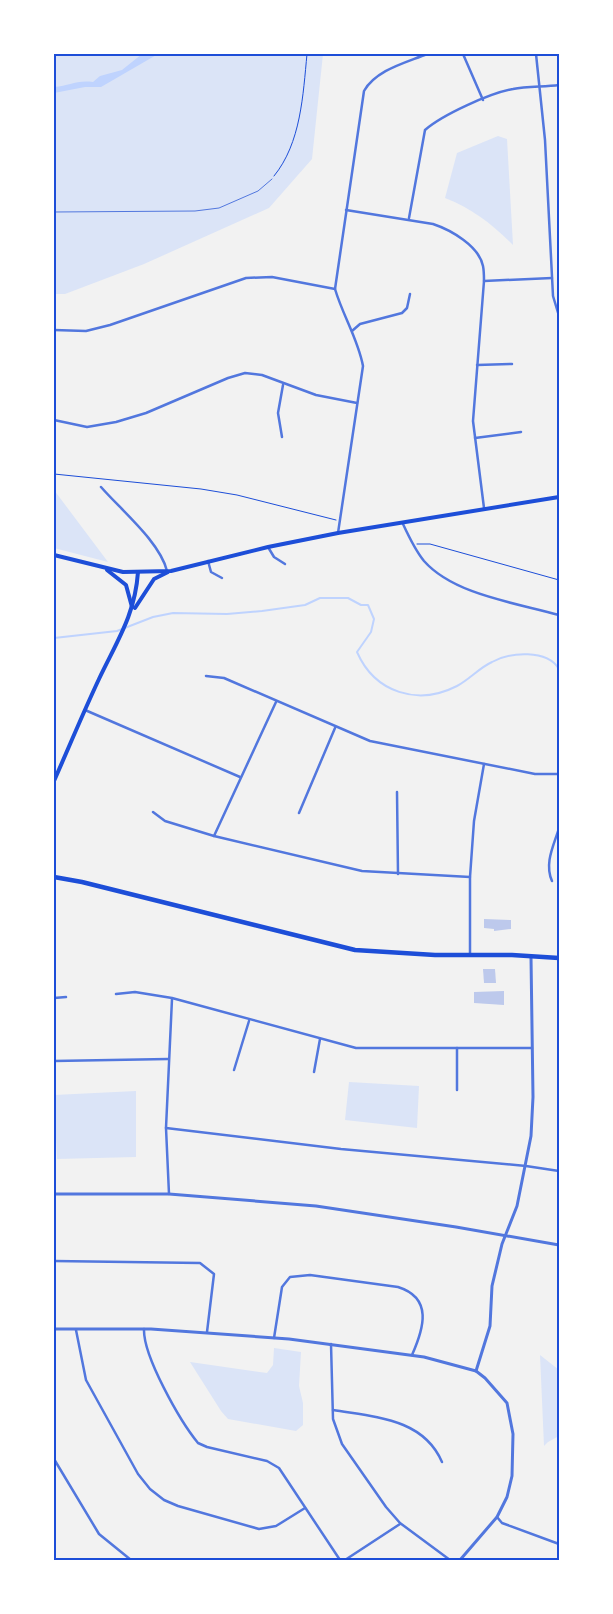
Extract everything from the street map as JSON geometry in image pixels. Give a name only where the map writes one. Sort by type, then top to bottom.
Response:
[{"type":"main road","points":[[54,555],[102,567],[138,572],[169,571],[268,547],[338,533],[403,524],[484,508],[559,497]]},
{"type":"main road","points":[[102,567],[120,578],[126,585],[131,597],[132,612]]},
{"type":"main road","points":[[132,612],[154,579],[169,571]]},
{"type":"main road","points":[[54,781],[84,710],[128,623],[137,594],[138,572]]},
{"type":"main road","points":[[54,877],[82,882],[355,950],[559,958]]},
{"type":"street","points":[[338,533],[363,366],[360,349],[340,307],[335,289],[364,91],[370,81],[379,75],[427,54]]},
{"type":"street","points":[[463,54],[483,100]]},
{"type":"street","points":[[536,54],[545,140],[552,278],[559,316]]},
{"type":"street","points":[[409,218],[425,130],[434,122],[514,88],[559,86]]},
{"type":"street","points":[[346,210],[409,218],[446,228],[479,256],[483,266],[484,281],[474,421],[484,508]]},
{"type":"street","points":[[54,330],[86,331],[110,326],[246,278],[259,276],[335,289]]},
{"type":"street","points":[[484,281],[552,278]]},
{"type":"street","points":[[352,331],[360,324],[402,313],[407,308],[410,294]]},
{"type":"street","points":[[477,365],[512,364]]},
{"type":"street","points":[[54,420],[86,427],[116,422],[146,413],[228,378],[245,373],[262,375],[283,385],[316,395],[358,403]]},
{"type":"street","points":[[282,437],[278,413],[283,385]]},
{"type":"street","points":[[475,438],[521,432]]},
{"type":"street","points":[[101,487],[144,534],[164,560],[169,571]]},
{"type":"street","points":[[403,524],[413,544],[428,564],[454,584],[559,615]]},
{"type":"street","points":[[268,547],[274,557],[285,564]]},
{"type":"street","points":[[208,561],[211,572],[222,578]]},
{"type":"street","points":[[206,676],[224,678],[335,728],[370,741],[535,774],[559,774]]},
{"type":"street","points":[[214,836],[276,702]]},
{"type":"street","points":[[84,710],[240,778]]},
{"type":"street","points":[[299,813],[335,728]]},
{"type":"street","points":[[470,954],[470,877],[474,821],[484,764]]},
{"type":"street","points":[[397,792],[398,874]]},
{"type":"street","points":[[153,812],[165,821],[214,836],[362,871],[470,877]]},
{"type":"street","points":[[552,881],[548,872],[549,859],[559,828]]},
{"type":"street","points":[[476,1371],[490,1326],[492,1286],[506,1236],[517,1206],[526,1166],[533,1097],[531,957]]},
{"type":"street","points":[[116,994],[135,992],[172,998],[250,1021],[356,1048],[533,1048]]},
{"type":"street","points":[[54,998],[66,997]]},
{"type":"street","points":[[169,1194],[166,1128],[172,998]]},
{"type":"street","points":[[234,1070],[250,1021]]},
{"type":"street","points":[[314,1072],[320,1039]]},
{"type":"street","points":[[456,1090],[458,1048]]},
{"type":"street","points":[[54,1061],[168,1059]]},
{"type":"street","points":[[166,1128],[341,1149],[526,1166],[559,1171]]},
{"type":"street","points":[[54,1194],[169,1194],[316,1206],[559,1245]]},
{"type":"street","points":[[54,1261],[200,1263],[214,1274],[208,1332]]},
{"type":"street","points":[[274,1338],[282,1287],[290,1277],[310,1275],[398,1287],[410,1291],[418,1297],[422,1306],[423,1318],[412,1355]]},
{"type":"street","points":[[54,1329],[144,1329],[274,1338],[412,1355],[476,1371],[508,1403],[513,1434],[512,1476],[507,1498],[498,1518],[460,1560]]},
{"type":"street","points":[[144,1329],[146,1348],[155,1368],[198,1443],[267,1462],[279,1468],[340,1560]]},
{"type":"street","points":[[76,1330],[86,1380],[138,1474],[150,1489],[164,1500],[178,1506],[259,1529],[276,1526],[305,1508]]},
{"type":"street","points":[[331,1344],[333,1410],[336,1431],[342,1444],[386,1507],[400,1523],[450,1560]]},
{"type":"street","points":[[333,1410],[389,1419],[410,1426],[436,1448],[442,1462]]},
{"type":"street","points":[[54,1459],[99,1534],[131,1560]]},
{"type":"street","points":[[498,1518],[502,1523],[559,1544]]},
{"type":"street","points":[[345,1560],[400,1523]]},
{"type":"lane","points":[[54,212],[195,211],[219,208],[258,191],[272,179]]},
{"type":"path","points":[[272,179],[284,164],[292,144],[303,94],[307,54]]},
{"type":"path","points":[[54,474],[201,489],[273,503],[340,521]]},
{"type":"path","points":[[413,544],[430,544],[559,580]]},
{"type":"shaded area","points":[[54,54],[323,54],[312,159],[269,208],[144,264],[65,294],[54,294]]},
{"type":"shaded area","points":[[498,136],[507,139],[513,245],[482,218],[445,198],[457,153]]},
{"type":"shaded area","points":[[54,490],[108,562],[54,548]]},
{"type":"shaded area","points":[[349,1082],[419,1086],[417,1128],[345,1120]]},
{"type":"shaded area","points":[[136,1091],[136,1157],[57,1159],[54,1095]]},
{"type":"shaded area","points":[[274,1348],[301,1352],[299,1386],[303,1403],[303,1425],[296,1431],[228,1419],[190,1362],[267,1373],[273,1365]]},
{"type":"shaded area","points":[[540,1355],[559,1370],[559,1436],[544,1446]]},
{"type":"water","points":[[142,54],[158,54],[101,87],[85,87],[54,93],[54,87],[93,82],[100,76],[122,70]]},
{"type":"building","points":[[484,919],[511,920],[511,929],[494,931],[494,929],[484,928]]},
{"type":"building","points":[[483,969],[495,969],[496,983],[484,983]]},
{"type":"building","points":[[504,991],[504,1005],[474,1003],[474,992]]},
{"type":"waterway","points":[[54,638],[117,631],[153,617],[173,613],[227,614],[305,605],[320,598],[348,598],[361,605],[368,605],[374,619],[371,632],[357,652],[365,666],[375,677],[386,686],[399,692],[413,695],[442,692],[457,686],[492,662],[508,656],[537,655],[546,658],[559,669]]}]
